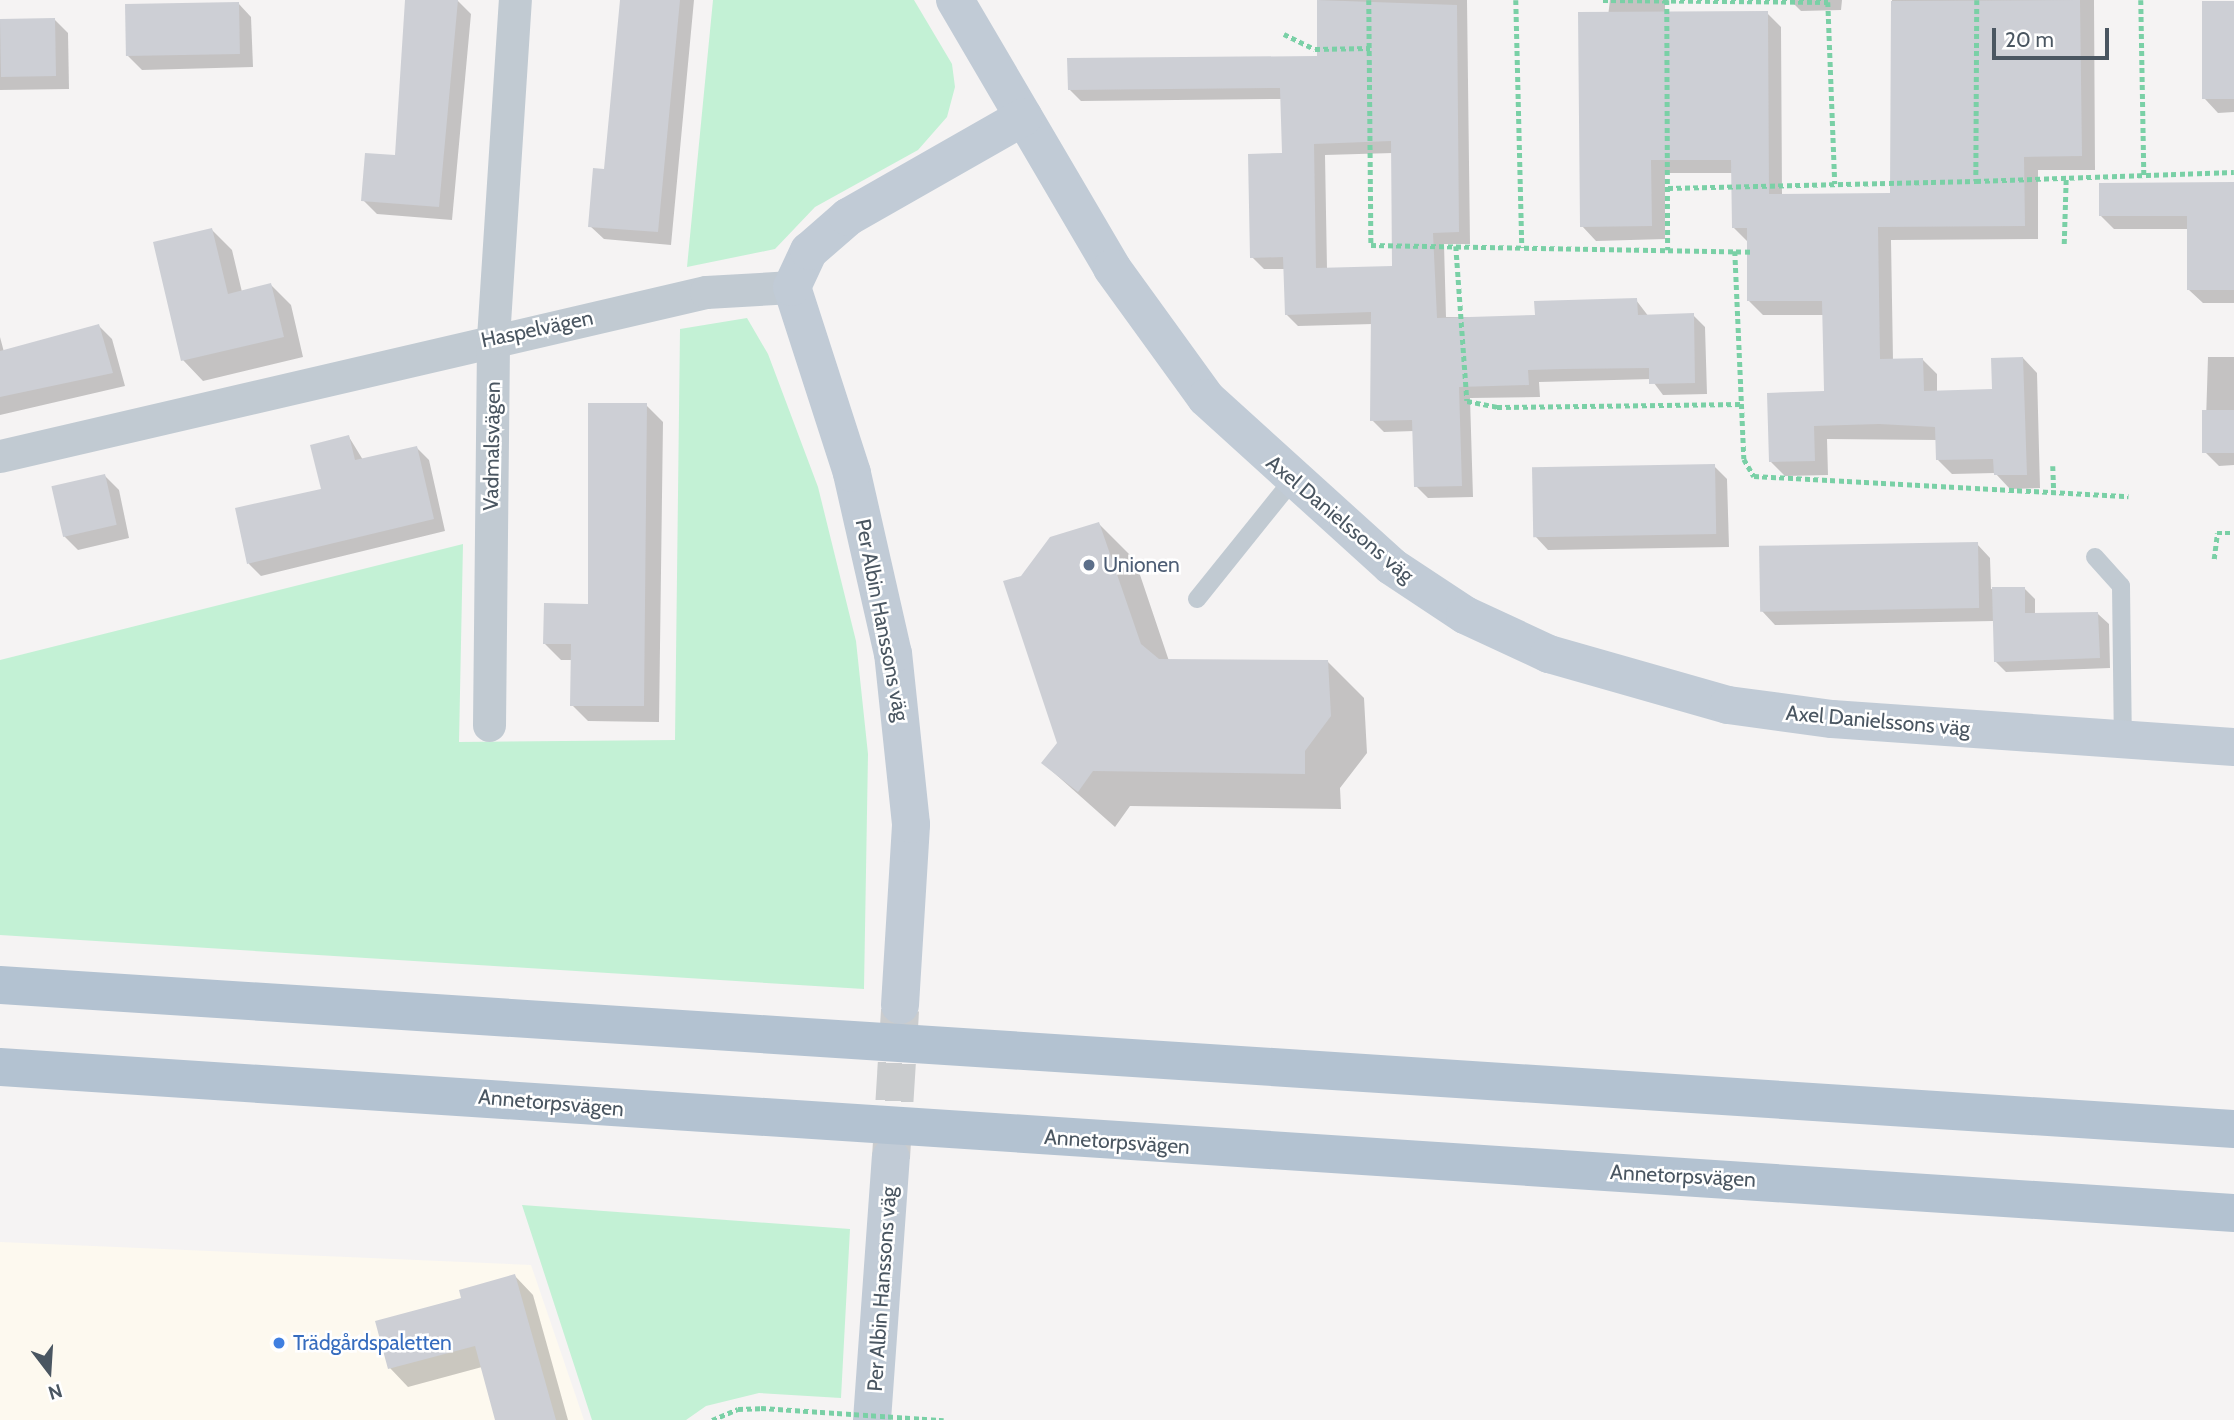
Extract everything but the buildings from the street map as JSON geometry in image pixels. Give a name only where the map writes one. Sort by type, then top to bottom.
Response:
[{"type":"main road","points":[[0,985],[2234,1129]]},
{"type":"main road","name":"Annetorpsvägen","points":[[0,1067],[2234,1214]]},
{"type":"main road","points":[[1975,1112],[2234,1116]]},
{"type":"street","name":"Vadmalsvägen","points":[[489,725],[492,338],[515,0]]},
{"type":"street","name":"Axel Danielssons väg","points":[[955,0],[1112,268],[1206,398],[1292,481],[1391,566],[1465,615],[1549,654],[1638,682],[1728,705],[1832,719],[2234,747]]},
{"type":"street","points":[[792,287],[810,251],[848,217],[1023,117]]},
{"type":"street","name":"Haspelvägen","points":[[0,456],[492,338],[706,292],[792,287]]},
{"type":"street","name":"Per Albin Hanssons väg","points":[[792,287],[852,474],[893,654],[911,824],[900,1005]]},
{"type":"street","name":"Per Albin Hanssons väg","points":[[872,1420],[891,1158]]},
{"type":"lane","points":[[1197,599],[1292,481]]},
{"type":"lane","points":[[2095,557],[2120,586],[2123,741]]},
{"type":"path","points":[[1369,0],[1371,245],[1753,252]]},
{"type":"path","points":[[1517,0],[1522,248]]},
{"type":"path","points":[[1603,0],[1828,2],[1835,184]]},
{"type":"path","points":[[1976,181],[1977,0]]},
{"type":"path","points":[[2141,0],[2144,175]]},
{"type":"path","points":[[1667,2],[1668,250]]},
{"type":"path","points":[[1284,34],[1315,49],[1370,48]]},
{"type":"path","points":[[1668,188],[2234,172]]},
{"type":"path","points":[[2064,244],[2067,178]]},
{"type":"path","points":[[1456,246],[1467,401],[1497,407],[1742,404]]},
{"type":"path","points":[[1735,251],[1744,459],[1754,476],[2128,496]]},
{"type":"path","points":[[2053,466],[2054,492]]},
{"type":"path","points":[[2214,559],[2217,533],[2234,533]]},
{"type":"path","points":[[712,1420],[738,1409],[761,1408],[944,1420]]},
{"type":"shaded area","name":"Trädgårdspaletten","points":[[0,1242],[531,1265],[584,1420],[0,1420]]},
{"type":"green space","points":[[713,0],[914,0],[952,64],[955,87],[947,117],[918,150],[815,207],[775,249],[687,267]]},
{"type":"green space","points":[[747,318],[768,354],[818,487],[856,641],[868,754],[864,989],[0,935],[0,660],[463,544],[459,742],[675,740],[680,329]]},
{"type":"green space","points":[[522,1205],[850,1229],[841,1398],[759,1393],[706,1406],[686,1420],[592,1420]]},
{"type":"tunnel","points":[[891,1158],[900,1010]]},
{"type":"place","name":"Unionen","points":[[1089,565]]},
{"type":"place","name":"Trädgårdspaletten","points":[[279,1343]]}]
